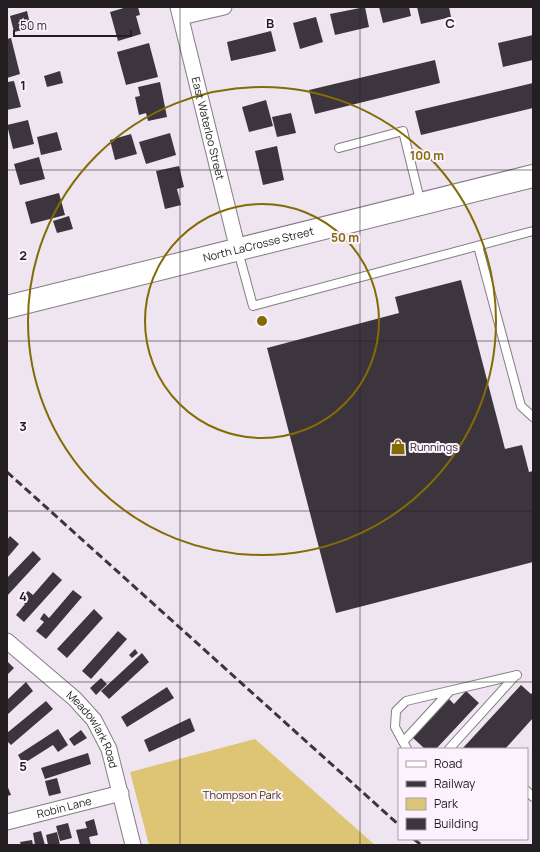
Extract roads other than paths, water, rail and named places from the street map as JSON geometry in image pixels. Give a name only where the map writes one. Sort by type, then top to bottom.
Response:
[{"type":"main road","name":"North LaCrosse Street","points":[[7,306],[533,176]]},
{"type":"street","points":[[180,12],[224,7]]},
{"type":"street","name":"East Waterloo Street","points":[[180,12],[238,250]]},
{"type":"street","name":"Meadowlark Road","points":[[7,641],[75,699],[94,720],[109,749],[133,845]]},
{"type":"street","name":"Robin Lane","points":[[7,822],[120,794]]},
{"type":"lane","points":[[338,148],[403,132],[421,204]]},
{"type":"lane","points":[[238,250],[253,306],[533,231]]},
{"type":"lane","points":[[478,246],[521,406],[533,417]]},
{"type":"lane","points":[[450,691],[405,746],[395,727],[396,711],[406,701],[517,675],[450,748]]},
{"type":"railway","points":[[7,472],[398,824]]},
{"type":"railway","points":[[415,840],[421,845]]},
{"type":"place","name":"Runnings","points":[[398,447]]},
{"type":"park label","name":"Thompson Park","points":[[242,795]]}]
